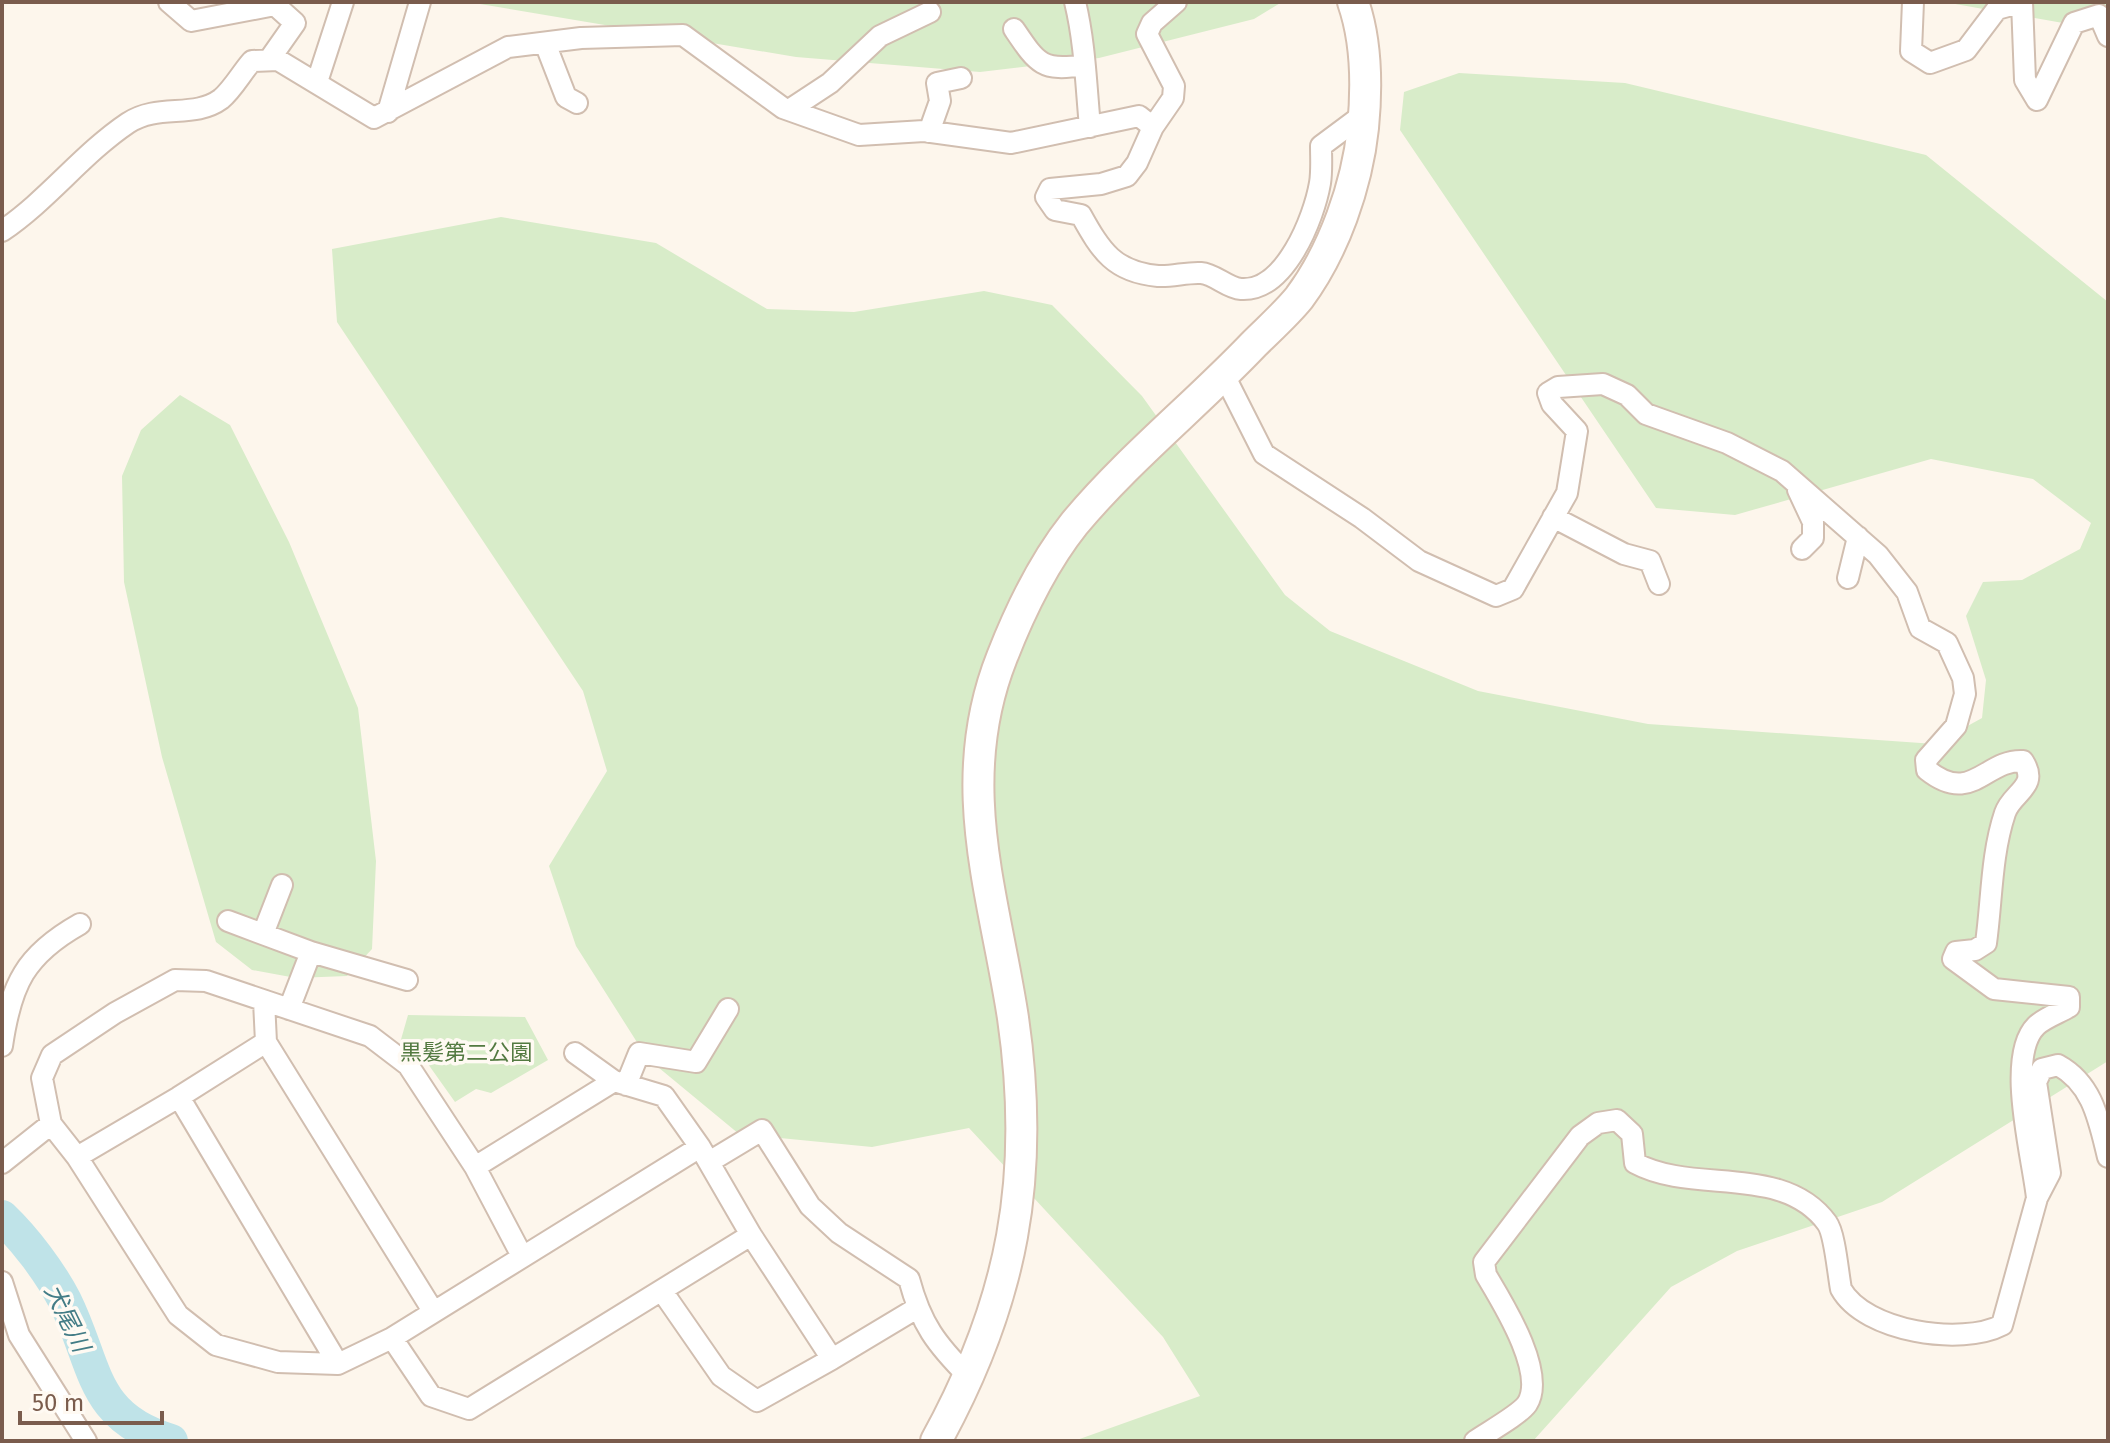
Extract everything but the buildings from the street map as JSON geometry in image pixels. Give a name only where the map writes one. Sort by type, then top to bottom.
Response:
[{"type":"street","points":[[169,2],[191,21],[275,5],[295,23],[269,60]]},
{"type":"street","points":[[317,82],[343,2]]},
{"type":"street","points":[[388,112],[420,2]]},
{"type":"street","points":[[1075,2],[1084,39],[1083,65],[1090,127]]},
{"type":"street","points":[[1176,2],[1152,23],[1147,34],[1174,86],[1173,98],[1153,127],[1127,176],[1101,184],[1050,189],[1046,197],[1055,210],[1081,215],[1098,246],[1120,268],[1158,276],[1204,273],[1239,289],[1262,286],[1288,262],[1307,228],[1320,182],[1321,146],[1364,114]]},
{"type":"street","points":[[936,1441],[969,1377],[990,1321],[1014,1239],[1021,1173],[1022,1098],[1012,1016],[980,849],[979,767],[988,706],[1000,660],[1042,572],[1073,526],[1114,481],[1224,375],[1300,296],[1342,220],[1358,168],[1367,88],[1353,2]]},
{"type":"street","points":[[1913,2],[1911,51],[1930,63],[1966,50],[1997,9],[2022,2],[2025,80],[2037,100],[2074,23],[2099,15],[2108,36]]},
{"type":"street","points":[[789,110],[830,83],[880,36],[930,12]]},
{"type":"street","points":[[192,38],[205,18]]},
{"type":"street","points":[[1014,29],[1046,67],[1056,70],[1083,65]]},
{"type":"street","points":[[2,231],[28,213],[127,124],[149,112],[198,109],[221,99],[252,61],[278,60],[374,118],[508,47],[683,35],[789,110],[859,135],[929,132],[1011,143],[1139,116],[1153,127]]},
{"type":"street","points":[[545,43],[566,97],[577,103]]},
{"type":"street","points":[[929,132],[940,101],[937,83],[961,78]]},
{"type":"street","points":[[1224,375],[1264,454],[1362,518],[1419,561],[1496,596],[1513,589],[1567,493],[1577,431],[1552,404],[1548,393],[1558,387],[1603,384],[1627,395],[1646,414],[1727,443],[1782,471],[1878,555],[1907,592],[1920,628],[1947,643],[1963,678],[1965,694],[1956,726],[1926,760],[1927,770],[1941,782],[1955,784],[1977,782],[2013,761],[2023,761],[2029,770],[2028,785],[2006,808],[1996,844],[1986,943],[1975,950],[1956,952],[1953,959],[1994,989],[2069,997],[2069,1007],[2036,1025],[2028,1039],[2020,1084],[2037,1198]]},
{"type":"street","points":[[1794,482],[1813,522],[1813,538],[1802,549]]},
{"type":"street","points":[[1553,517],[1624,554],[1650,561],[1659,584]]},
{"type":"street","points":[[1848,578],[1858,537]]},
{"type":"street","points":[[263,934],[282,885]]},
{"type":"street","points":[[228,921],[311,952],[407,980]]},
{"type":"street","points":[[2,1046],[23,969],[52,940],[80,924]]},
{"type":"street","points":[[289,1009],[311,952]]},
{"type":"street","points":[[522,1256],[475,1167],[408,1065],[370,1036],[206,981],[175,980],[115,1013],[52,1055],[42,1078],[51,1124],[77,1157],[178,1315],[216,1345],[278,1362],[338,1364],[392,1338],[522,1256],[704,1154],[762,1130],[810,1206],[839,1233],[909,1279],[917,1308],[935,1343],[969,1377]]},
{"type":"street","points":[[264,1001],[266,1042],[433,1311]]},
{"type":"street","points":[[475,1167],[620,1083],[639,1053],[696,1062],[728,1009]]},
{"type":"street","points":[[77,1157],[266,1042]]},
{"type":"street","points":[[575,1053],[620,1083],[664,1096],[704,1154],[751,1235],[832,1359]]},
{"type":"street","points":[[1475,1441],[1527,1404],[1533,1382],[1527,1356],[1486,1275],[1484,1262],[1580,1136],[1598,1123],[1617,1120],[1632,1134],[1635,1163],[1649,1171],[1680,1179],[1758,1185],[1799,1198],[1829,1224],[1841,1289],[1846,1299],[1877,1322],[1932,1333],[1984,1334],[2002,1325],[2037,1198],[2050,1173],[2036,1082],[2042,1069],[2058,1065],[2068,1070],[2094,1100],[2108,1157]]},
{"type":"street","points":[[179,1097],[338,1364]]},
{"type":"street","points":[[2,1163],[51,1124]]},
{"type":"street","points":[[392,1338],[431,1396],[469,1409],[751,1235]]},
{"type":"street","points":[[2,1282],[19,1335],[86,1441]]},
{"type":"street","points":[[662,1291],[721,1376],[757,1401],[917,1308]]},
{"type":"green space","points":[[468,2],[1282,2],[1254,19],[1099,58],[980,72],[796,57]]},
{"type":"green space","points":[[1944,2],[2108,2],[2108,31]]},
{"type":"green space","points":[[1459,73],[1625,83],[1926,155],[2108,302],[2108,1061],[1882,1202],[1737,1251],[1671,1287],[1533,1441],[1074,1441],[1200,1396],[1163,1337],[969,1128],[872,1147],[739,1134],[647,1058],[576,946],[549,866],[607,771],[583,691],[337,322],[332,249],[501,217],[656,243],[767,309],[854,312],[984,291],[1052,305],[1142,396],[1285,595],[1330,631],[1478,691],[1648,724],[1935,744],[1982,718],[1986,680],[1966,616],[1983,582],[2022,580],[2080,549],[2091,523],[2033,479],[1931,459],[1735,515],[1656,508],[1400,130],[1404,92]]},
{"type":"green space","points":[[180,395],[230,425],[289,542],[358,708],[376,861],[372,949],[347,976],[296,978],[252,970],[216,942],[162,757],[124,582],[122,476],[141,430]]},
{"type":"green space","name":"黒髪第二公園","points":[[408,1015],[525,1017],[548,1060],[491,1093],[476,1089],[455,1102],[428,1064],[400,1043]]},
{"type":"waterway","name":"犬尾川","points":[[2,1217],[36,1256],[59,1290],[91,1368],[110,1403],[145,1431],[171,1441]]}]
